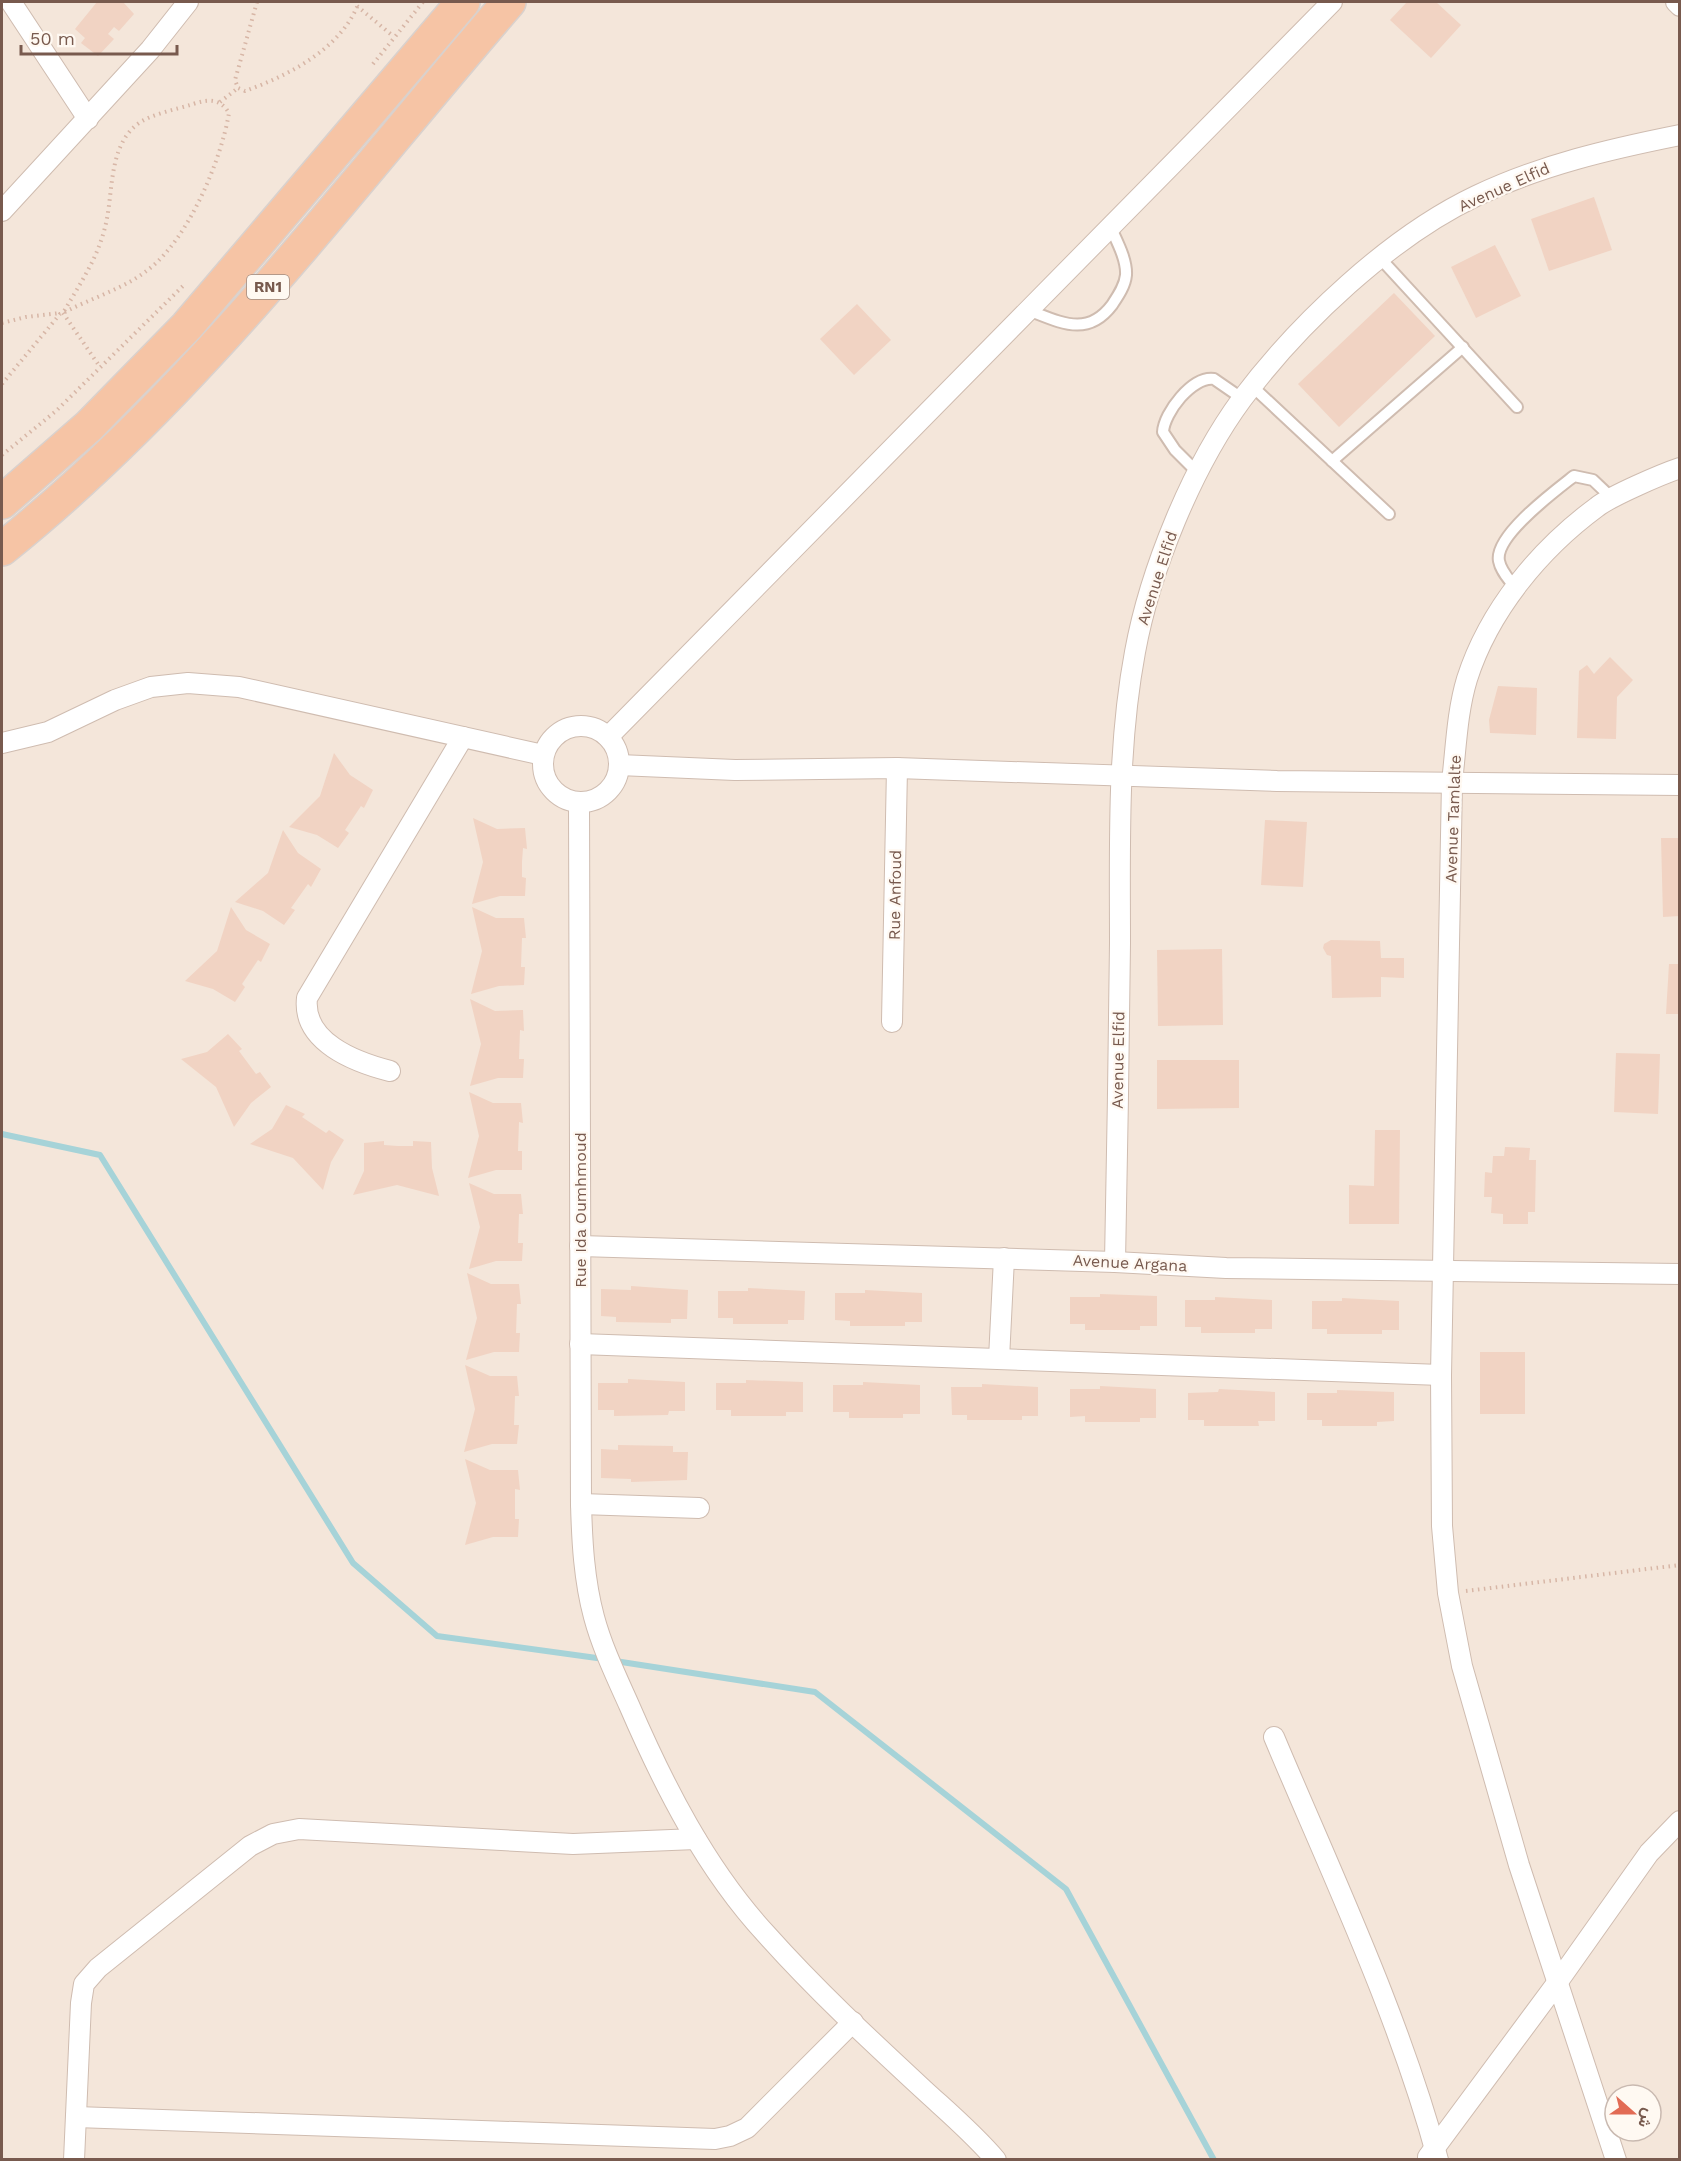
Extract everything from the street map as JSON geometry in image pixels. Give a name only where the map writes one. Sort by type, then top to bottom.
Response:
[{"type":"highway","name":"RN1","points":[[2,502],[89,426],[187,326],[463,2]]},
{"type":"highway","name":"RN1","points":[[2,549],[97,466],[205,357],[509,2]]},
{"type":"street","points":[[11,2],[88,119]]},
{"type":"street","points":[[2,211],[150,50],[188,2]]},
{"type":"street","points":[[608,737],[1332,2]]},
{"type":"street","points":[[1676,2],[1680,6]]},
{"type":"street","name":"Avenue Elfid","points":[[1115,1262],[1121,774],[1135,654],[1147,600],[1164,549],[1199,474],[1218,437],[1248,393],[1329,302],[1380,258],[1424,226],[1475,196],[1548,166],[1680,135]]},
{"type":"street","name":"Avenue Tamlalte","points":[[1616,2160],[1519,1865],[1462,1666],[1448,1593],[1442,1527],[1441,1375],[1452,782],[1458,719],[1467,679],[1490,628],[1516,589],[1553,543],[1599,505],[1680,468]]},
{"type":"street","points":[[2,743],[48,732],[135,692],[151,687],[188,682],[239,687],[543,755]]},
{"type":"street","points":[[584,726],[597,729],[608,737],[614,745],[619,765],[611,787],[591,801],[566,800],[555,792],[544,775],[543,755],[549,743],[558,733],[584,726]]},
{"type":"street","points":[[390,1071],[356,1060],[320,1036],[309,1024],[307,998],[463,737]]},
{"type":"street","points":[[619,765],[735,770],[897,768],[1277,781],[1680,785]]},
{"type":"street","name":"Rue Anfoud","points":[[892,1022],[897,768]]},
{"type":"street","name":"Rue Ida Oumhmoud","points":[[579,802],[581,1504],[584,1556],[594,1616],[609,1660],[654,1762],[696,1839],[735,1897],[765,1933],[853,2022],[972,2132],[996,2160]]},
{"type":"street","name":"Avenue Argana","points":[[580,1246],[1004,1258],[1226,1268],[1443,1269],[1680,1274]]},
{"type":"street","points":[[999,1359],[1004,1258]]},
{"type":"street","points":[[580,1344],[1441,1375]]},
{"type":"street","points":[[581,1504],[699,1508]]},
{"type":"street","points":[[1274,1737],[1361,1941],[1433,2156]]},
{"type":"street","points":[[1433,2156],[1649,1853],[1680,1821]]},
{"type":"street","points":[[74,2160],[82,1993],[90,1975],[261,1839],[299,1829],[573,1844],[696,1839]]},
{"type":"street","points":[[76,2117],[715,2139],[730,2136],[747,2128],[853,2022]]},
{"type":"lane","points":[[1028,310],[1080,326],[1099,320],[1120,293],[1126,275],[1124,260],[1110,226]]},
{"type":"lane","points":[[1380,258],[1517,406]]},
{"type":"lane","points":[[1332,461],[1463,347]]},
{"type":"lane","points":[[1199,474],[1175,450],[1163,432],[1166,415],[1191,388],[1208,378],[1248,393],[1332,461],[1389,514]]},
{"type":"lane","points":[[1516,589],[1504,573],[1498,559],[1503,541],[1551,494],[1574,476],[1593,480],[1613,499]]},
{"type":"path","points":[[238,88],[236,74],[257,2]]},
{"type":"path","points":[[372,65],[393,36],[423,2]]},
{"type":"path","points":[[238,88],[245,91],[268,83],[303,64],[340,34],[358,4],[393,36]]},
{"type":"path","points":[[220,102],[238,88]]},
{"type":"path","points":[[2,323],[26,316],[63,313],[135,278],[172,246],[189,221],[224,138],[229,113],[220,102],[207,100],[140,121],[125,136],[115,162],[109,210],[97,252],[63,313],[2,384]]},
{"type":"path","points":[[2,455],[39,427],[187,282]]},
{"type":"path","points":[[63,313],[100,367]]},
{"type":"path","points":[[1448,1593],[1680,1565]]},
{"type":"shaded area","points":[[2,2],[1679,2],[1679,2159],[2,2160]]},
{"type":"building","points":[[97,2],[123,2],[134,14],[119,31],[114,27],[108,34],[114,39],[98,56],[81,43],[85,38],[75,29]]},
{"type":"building","points":[[1407,2],[1436,2],[1461,25],[1431,58],[1390,20]]},
{"type":"building","points":[[1594,197],[1612,250],[1549,271],[1531,219]]},
{"type":"building","points":[[1495,245],[1521,296],[1476,318],[1451,267]]},
{"type":"building","points":[[1394,293],[1435,336],[1339,427],[1298,384]]},
{"type":"building","points":[[857,304],[891,340],[854,375],[820,339]]},
{"type":"building","points":[[1610,657],[1633,680],[1617,697],[1616,739],[1577,738],[1579,671],[1587,665],[1594,674]]},
{"type":"building","points":[[1498,686],[1537,688],[1536,735],[1490,733],[1489,720]]},
{"type":"building","points":[[334,753],[350,775],[373,790],[364,808],[361,806],[345,830],[349,833],[338,848],[317,835],[289,827],[320,796]]},
{"type":"building","points":[[473,818],[497,829],[525,828],[527,849],[523,848],[522,877],[526,878],[525,896],[500,896],[472,904],[483,862]]},
{"type":"building","points":[[1265,820],[1307,822],[1303,887],[1261,885]]},
{"type":"building","points":[[283,830],[298,853],[321,869],[311,887],[308,884],[291,908],[295,910],[284,925],[263,911],[235,902],[268,873]]},
{"type":"building","points":[[1661,838],[1680,838],[1680,916],[1663,917]]},
{"type":"building","points":[[231,907],[246,930],[270,944],[261,962],[258,960],[242,984],[245,987],[235,1002],[213,989],[185,981],[217,951]]},
{"type":"building","points":[[472,907],[496,918],[524,918],[526,938],[522,938],[521,967],[525,967],[524,985],[499,986],[471,994],[482,951]]},
{"type":"building","points":[[1331,940],[1380,941],[1381,958],[1404,958],[1404,978],[1381,977],[1381,997],[1332,998],[1331,956],[1327,955],[1323,948],[1324,944]]},
{"type":"building","points":[[1222,949],[1223,1025],[1158,1026],[1157,950]]},
{"type":"building","points":[[1669,964],[1680,964],[1680,1014],[1666,1014]]},
{"type":"building","points":[[470,999],[495,1011],[523,1010],[524,1031],[520,1030],[519,1059],[524,1059],[523,1078],[498,1078],[470,1086],[481,1044]]},
{"type":"building","points":[[228,1034],[242,1049],[239,1051],[256,1074],[260,1072],[271,1087],[251,1103],[234,1127],[216,1087],[181,1059],[207,1052]]},
{"type":"building","points":[[1616,1053],[1660,1054],[1658,1114],[1614,1112]]},
{"type":"building","points":[[1157,1060],[1239,1060],[1239,1108],[1157,1109]]},
{"type":"building","points":[[469,1092],[493,1103],[521,1103],[523,1123],[519,1122],[518,1151],[522,1151],[522,1170],[496,1170],[468,1178],[479,1136]]},
{"type":"building","points":[[286,1105],[305,1114],[302,1117],[326,1133],[329,1130],[344,1140],[331,1162],[323,1190],[293,1158],[250,1144],[272,1129]]},
{"type":"building","points":[[1375,1130],[1400,1130],[1399,1224],[1349,1224],[1349,1185],[1374,1186]]},
{"type":"building","points":[[384,1141],[384,1145],[398,1146],[413,1146],[413,1141],[431,1142],[432,1168],[439,1196],[397,1185],[353,1195],[364,1171],[364,1143]]},
{"type":"building","points":[[1505,1147],[1530,1148],[1529,1160],[1536,1160],[1535,1212],[1528,1212],[1528,1224],[1503,1224],[1503,1214],[1491,1213],[1492,1197],[1484,1197],[1485,1172],[1492,1173],[1493,1156],[1504,1156]]},
{"type":"building","points":[[469,1183],[494,1194],[521,1194],[523,1214],[519,1214],[518,1243],[523,1243],[522,1261],[496,1261],[469,1269],[480,1227]]},
{"type":"building","points":[[467,1273],[491,1284],[519,1284],[521,1304],[517,1304],[516,1333],[520,1333],[519,1352],[494,1352],[466,1360],[477,1318]]},
{"type":"building","points":[[631,1286],[688,1290],[687,1319],[671,1319],[671,1323],[616,1322],[616,1317],[601,1316],[601,1289],[631,1290]]},
{"type":"building","points":[[748,1288],[805,1291],[804,1320],[788,1320],[788,1324],[733,1324],[733,1318],[718,1318],[718,1291],[748,1291]]},
{"type":"building","points":[[865,1290],[922,1293],[922,1322],[905,1322],[905,1326],[850,1326],[850,1321],[835,1320],[835,1293],[865,1293]]},
{"type":"building","points":[[1100,1294],[1157,1296],[1157,1326],[1140,1326],[1140,1330],[1085,1330],[1085,1324],[1070,1324],[1070,1297],[1100,1297]]},
{"type":"building","points":[[1215,1297],[1272,1300],[1272,1329],[1255,1329],[1255,1333],[1201,1333],[1201,1327],[1185,1327],[1185,1300],[1215,1300]]},
{"type":"building","points":[[1342,1298],[1399,1301],[1399,1330],[1382,1330],[1382,1334],[1327,1334],[1327,1329],[1312,1329],[1312,1301],[1342,1301]]},
{"type":"building","points":[[1480,1352],[1525,1352],[1525,1414],[1480,1414]]},
{"type":"building","points":[[465,1365],[490,1376],[517,1376],[519,1396],[515,1396],[514,1425],[519,1425],[517,1444],[492,1444],[464,1452],[475,1409]]},
{"type":"building","points":[[628,1379],[685,1382],[685,1411],[669,1411],[668,1415],[614,1416],[614,1410],[598,1410],[598,1383],[628,1383]]},
{"type":"building","points":[[746,1380],[803,1382],[803,1412],[786,1412],[786,1416],[731,1416],[731,1410],[716,1410],[716,1383],[746,1383]]},
{"type":"building","points":[[863,1382],[920,1385],[920,1414],[903,1414],[903,1418],[849,1418],[849,1412],[833,1412],[833,1385],[863,1385]]},
{"type":"building","points":[[982,1384],[1038,1387],[1038,1416],[1022,1416],[1022,1420],[967,1420],[967,1415],[952,1415],[951,1387],[982,1387]]},
{"type":"building","points":[[1100,1386],[1156,1389],[1156,1418],[1140,1418],[1140,1422],[1085,1422],[1085,1416],[1070,1417],[1070,1389],[1100,1389]]},
{"type":"building","points":[[1219,1389],[1275,1392],[1275,1421],[1258,1421],[1259,1426],[1204,1426],[1204,1420],[1188,1420],[1188,1393],[1218,1392]]},
{"type":"building","points":[[1337,1390],[1394,1392],[1394,1421],[1377,1422],[1377,1426],[1322,1426],[1322,1420],[1307,1420],[1307,1393],[1337,1393]]},
{"type":"building","points":[[618,1445],[673,1446],[673,1452],[688,1452],[687,1480],[631,1482],[631,1479],[601,1478],[601,1449],[618,1450]]},
{"type":"building","points":[[465,1459],[490,1470],[518,1470],[520,1490],[515,1489],[515,1519],[519,1519],[518,1537],[493,1537],[465,1545],[476,1503]]},
{"type":"waterway","points":[[2,1134],[100,1155],[353,1563],[437,1636],[604,1659]]},
{"type":"waterway","points":[[615,1661],[815,1692],[1066,1889],[1214,2160]]}]
